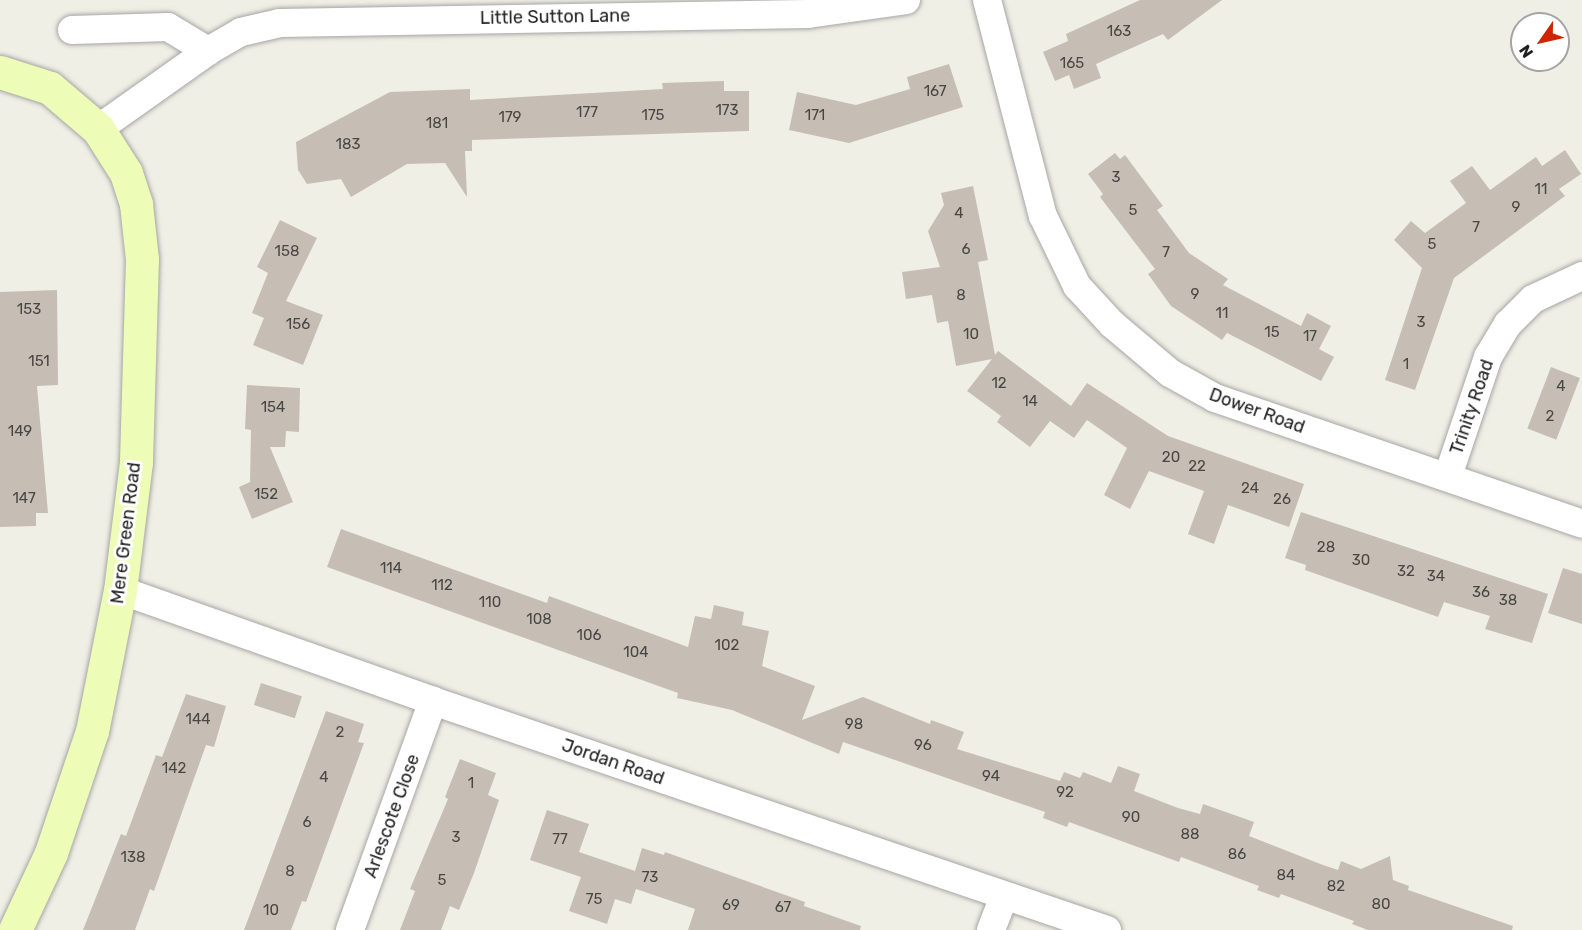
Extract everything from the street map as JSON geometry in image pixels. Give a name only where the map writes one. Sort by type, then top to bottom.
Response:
[{"type":"main road","name":"Mere Green Road","points":[[0,72],[50,88],[98,129],[126,173],[136,204],[142,259],[136,462],[120,590],[92,731],[51,853],[15,930]]},
{"type":"street","name":"Little Sutton Lane","points":[[98,129],[208,51],[242,32],[280,23],[808,7],[906,0]]},
{"type":"street","name":"Dower Road","points":[[987,0],[1043,216],[1077,286],[1112,324],[1170,373],[1215,398],[1448,476],[1582,524]]},
{"type":"street","points":[[72,30],[168,27],[208,51]]},
{"type":"street","name":"Trinity Road","points":[[1448,476],[1488,357],[1508,324],[1533,299],[1582,276]]},
{"type":"street","name":"Jordan Road","points":[[120,590],[433,701],[1107,930]]},
{"type":"street","name":"Arlescote Close","points":[[350,930],[433,701]]},
{"type":"street","points":[[991,930],[1004,896]]},
{"type":"building","points":[[1140,0],[1222,0],[1168,40],[1163,34],[1096,64],[1101,78],[1074,89],[1069,75],[1055,81],[1043,52],[1068,41],[1066,34]]},
{"type":"building","points":[[949,64],[963,107],[849,143],[789,130],[797,92],[856,105],[910,89],[907,77]]},
{"type":"building","points":[[724,81],[724,91],[749,91],[749,131],[472,140],[472,151],[465,151],[467,197],[445,163],[407,164],[351,197],[341,179],[307,184],[298,170],[296,142],[390,92],[470,89],[470,100],[663,89],[662,83]]},
{"type":"building","points":[[1565,150],[1581,174],[1559,189],[1565,196],[1454,278],[1415,390],[1385,380],[1422,268],[1394,240],[1411,221],[1425,233],[1466,203],[1450,181],[1472,166],[1490,190],[1536,157],[1542,166]]},
{"type":"building","points":[[1115,153],[1120,159],[1125,155],[1163,206],[1157,210],[1189,253],[1228,279],[1223,285],[1301,326],[1307,313],[1331,326],[1319,349],[1334,357],[1321,381],[1227,333],[1222,340],[1171,306],[1148,274],[1155,269],[1100,197],[1103,194],[1088,174]]},
{"type":"building","points":[[973,186],[988,260],[978,262],[995,355],[998,351],[1071,406],[1087,383],[1168,436],[1304,484],[1289,527],[1228,505],[1214,544],[1188,534],[1204,491],[1149,471],[1130,509],[1104,495],[1127,448],[1087,420],[1074,438],[1050,421],[1030,447],[997,422],[1001,416],[967,391],[992,359],[956,366],[948,321],[937,323],[932,295],[906,299],[902,272],[940,267],[928,231],[944,205],[941,193]]},
{"type":"building","points":[[280,220],[317,238],[286,301],[323,315],[303,365],[253,345],[264,318],[252,313],[268,273],[257,267]]},
{"type":"building","points":[[57,290],[58,385],[37,386],[48,513],[36,513],[36,526],[0,527],[0,292]]},
{"type":"building","points":[[1551,367],[1580,378],[1556,440],[1527,429]]},
{"type":"building","points":[[247,385],[300,388],[299,432],[286,431],[285,447],[270,447],[293,502],[252,519],[239,487],[250,482],[251,430],[245,429]]},
{"type":"building","points":[[1301,512],[1548,594],[1532,643],[1485,629],[1490,616],[1444,602],[1438,617],[1305,570],[1306,565],[1285,558]]},
{"type":"building","points":[[341,529],[547,603],[549,596],[688,647],[695,616],[711,619],[714,605],[744,612],[742,625],[769,631],[762,666],[815,686],[802,720],[863,697],[930,724],[931,720],[964,732],[957,749],[1060,781],[1064,772],[1080,778],[1083,772],[1111,783],[1118,766],[1140,774],[1134,791],[1200,814],[1203,804],[1254,822],[1249,836],[1338,870],[1341,861],[1361,869],[1390,856],[1393,880],[1409,886],[1408,890],[1513,926],[1512,930],[1368,930],[1352,924],[1354,921],[1281,894],[1279,898],[1257,890],[1259,886],[1181,857],[1179,862],[1069,822],[1067,827],[1043,818],[1045,812],[843,742],[839,754],[732,710],[677,698],[678,693],[327,567]]},
{"type":"building","points":[[1563,568],[1582,574],[1582,624],[1548,613]]},
{"type":"building","points":[[261,683],[302,696],[295,718],[254,705]]},
{"type":"building","points":[[186,694],[226,706],[214,747],[206,745],[154,891],[150,889],[135,930],[83,930],[121,834],[126,836],[156,755],[162,757]]},
{"type":"building","points":[[326,711],[364,724],[358,742],[364,743],[306,902],[302,901],[291,930],[244,930]]},
{"type":"building","points":[[460,759],[496,773],[488,795],[499,800],[474,873],[459,910],[450,906],[441,930],[400,930],[415,891],[410,889],[448,799],[445,797]]},
{"type":"building","points":[[547,810],[589,824],[579,852],[635,871],[642,848],[664,855],[665,852],[805,902],[804,906],[861,926],[860,930],[688,930],[695,909],[636,889],[631,904],[615,899],[607,924],[569,911],[581,877],[530,860]]}]
